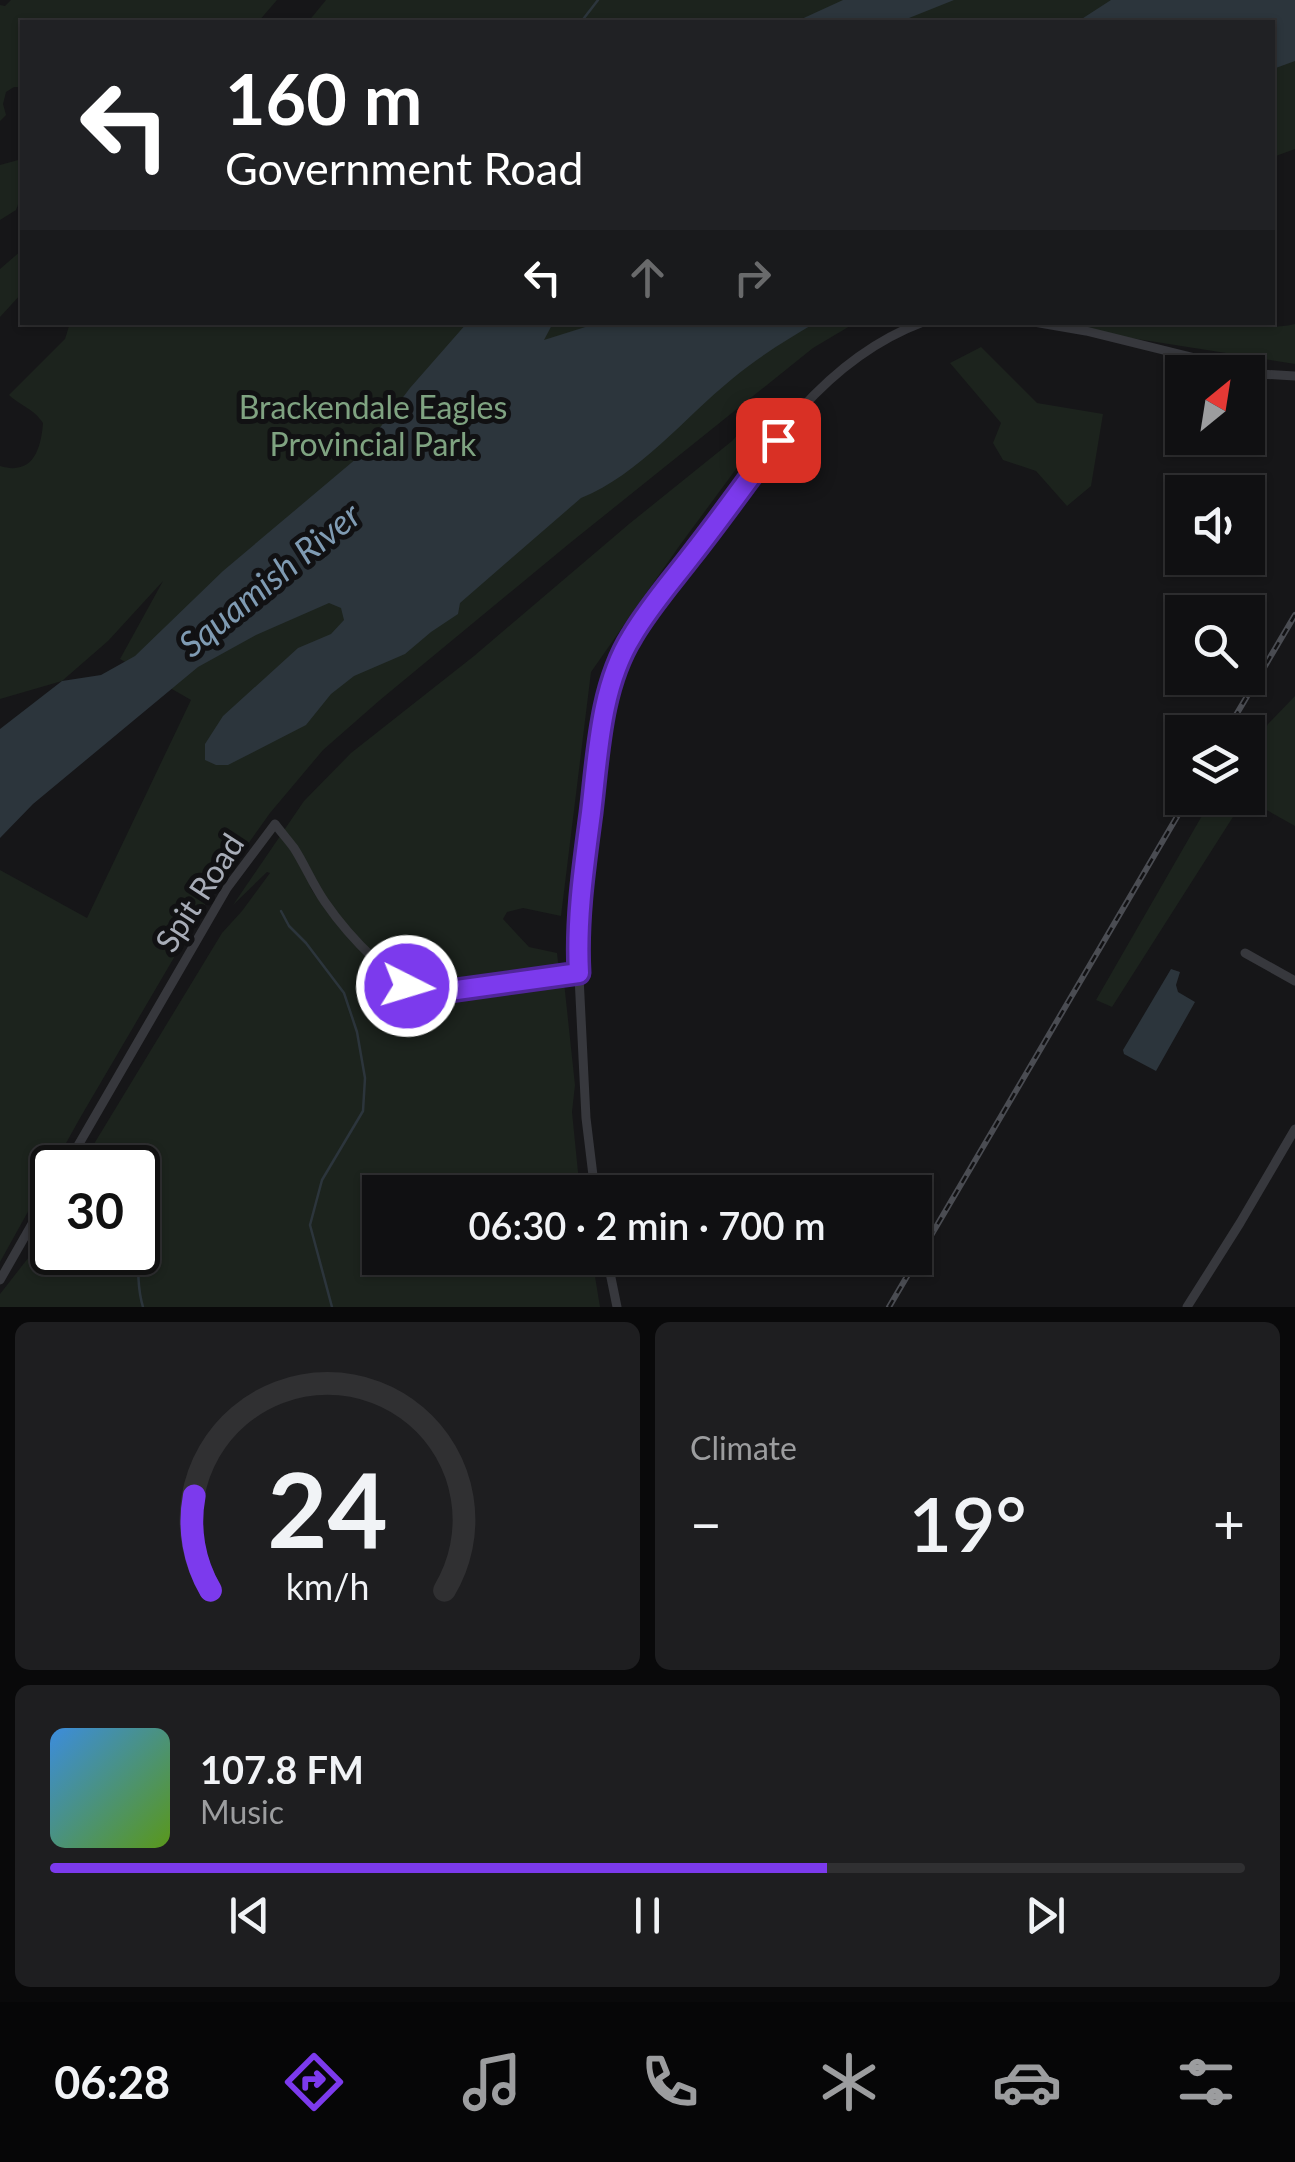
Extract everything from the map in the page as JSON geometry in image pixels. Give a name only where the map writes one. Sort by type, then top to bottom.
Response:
[{"type":"street","points":[[593,1175],[586,1118],[578,956],[584,869],[610,689],[630,638],[800,410],[840,369],[917,325]]},
{"type":"street","points":[[1051,325],[1260,374],[1295,376]]},
{"type":"street","name":"Spit Road","points":[[78,1145],[227,888],[274,824],[295,850],[326,903],[390,973],[419,992],[579,973]]},
{"type":"street","points":[[1245,953],[1295,981]]},
{"type":"street","points":[[1187,1307],[1295,1129]]},
{"type":"street","points":[[0,1280],[30,1228]]},
{"type":"street","points":[[610,1275],[617,1307]]},
{"type":"green space","points":[[11,0],[277,0],[260,20],[20,20],[20,87],[6,92],[6,115],[0,121],[0,5]]},
{"type":"green space","points":[[326,0],[1295,0],[1295,149],[1275,156],[1275,20],[310,20]]},
{"type":"green space","points":[[20,160],[20,199],[16,210],[0,220],[0,165]]},
{"type":"green space","points":[[20,252],[20,295],[0,317],[0,269]]},
{"type":"green space","points":[[1295,324],[1295,364],[1265,359],[1265,355],[1238,355],[1059,325]]},
{"type":"green space","name":"Brackendale Eagles Provincial Park","points":[[69,325],[852,325],[813,348],[570,543],[323,750],[270,813],[206,903],[65,1145],[30,1145],[30,1208],[0,1262],[0,870],[87,918],[191,700],[120,659],[163,581],[108,641],[62,681],[0,699],[0,466],[28,464],[37,451],[43,423],[9,395],[65,339]]},
{"type":"green space","points":[[981,347],[1037,403],[1103,414],[1091,486],[1067,506],[1036,471],[1003,460],[993,443],[1001,423],[950,363]]},
{"type":"green space","points":[[761,410],[770,423],[591,672],[561,916],[523,908],[507,912],[503,919],[529,947],[557,953],[559,970],[441,989],[420,985],[371,949],[369,953],[309,886],[369,960],[412,992],[443,996],[564,982],[575,1085],[572,1112],[578,1175],[362,1175],[362,1275],[595,1275],[600,1307],[0,1307],[0,1294],[30,1256],[30,1275],[160,1275],[160,1145],[93,1145],[222,933],[270,873],[233,905],[304,801],[351,753],[732,441]]},
{"type":"green space","points":[[1295,696],[1295,826],[1265,809],[1268,724]]},
{"type":"green space","points":[[1202,815],[1234,815],[1112,1007],[1096,1000]]},
{"type":"water","points":[[843,0],[954,0],[904,20],[799,20]]},
{"type":"water","points":[[1111,0],[1295,0],[1295,61],[1275,68],[1275,20],[1080,20]]},
{"type":"water","name":"Squamish River","points":[[465,325],[552,325],[544,340],[592,325],[812,325],[742,371],[623,475],[581,498],[460,603],[458,614],[405,654],[354,676],[331,694],[306,725],[228,765],[205,760],[205,744],[223,716],[298,648],[331,634],[344,620],[341,608],[329,603],[256,635],[198,667],[33,804],[0,838],[0,729],[62,681],[101,675],[135,656],[223,571],[357,458],[410,388]]},
{"type":"water","points":[[1171,969],[1180,972],[1178,992],[1195,1002],[1156,1071],[1123,1050]]},
{"type":"waterway","points":[[583,20],[598,0]]},
{"type":"waterway","points":[[281,911],[344,993],[357,1032],[365,1078],[363,1111],[322,1180],[310,1225],[332,1307]]},
{"type":"waterway","points":[[139,1275],[143,1307]]},
{"type":"railway","points":[[1236,715],[1295,615]]},
{"type":"railway","points":[[889,1307],[1178,815]]},
{"type":"route","points":[[407,986],[435,993],[579,973],[584,869],[601,734],[619,663],[630,638],[651,608],[778,440]]}]
